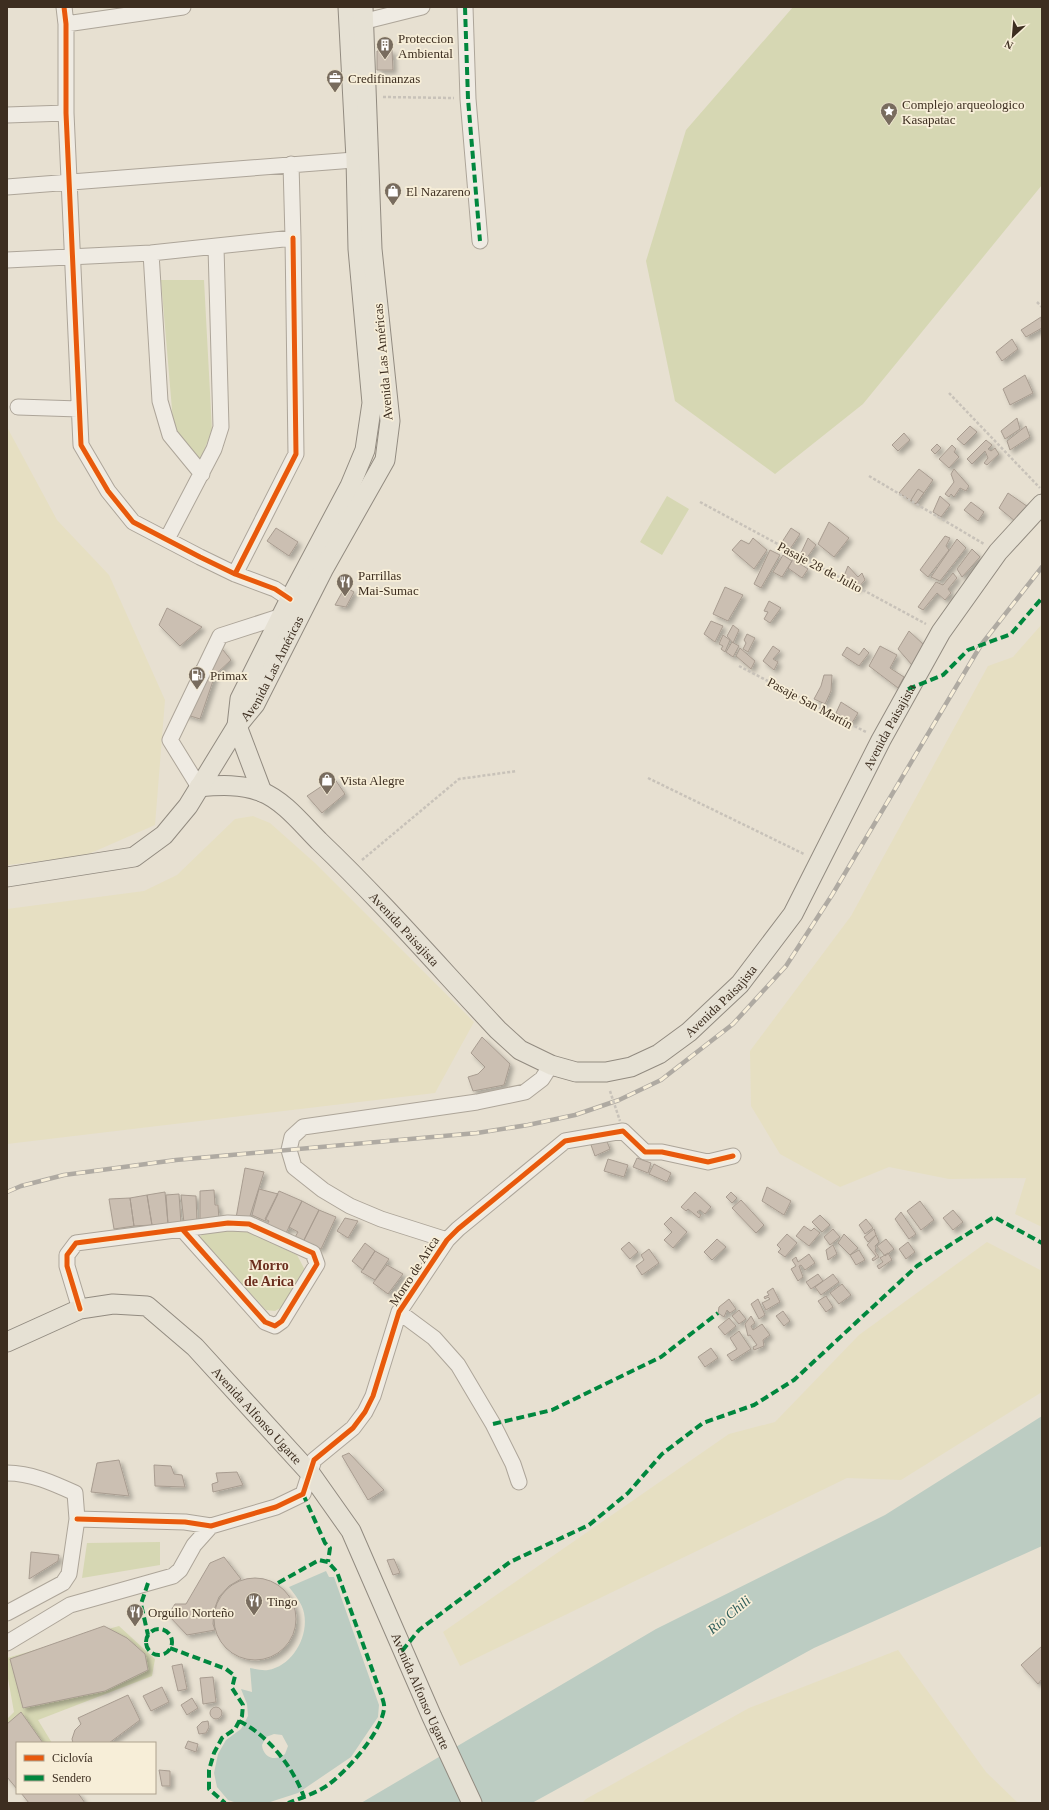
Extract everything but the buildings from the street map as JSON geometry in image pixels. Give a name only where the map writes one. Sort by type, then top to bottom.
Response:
[{"type":"main road","name":"Avenida Las Américas","points":[[237,726],[240,699],[286,607],[350,486],[365,450],[372,404],[358,249],[366,96],[356,15]]},
{"type":"main road","name":"Avenida Las Américas","points":[[7,877],[134,857],[164,835],[188,806],[237,726],[255,704],[324,568],[385,460],[390,421],[362,159],[356,15]]},
{"type":"main road","name":"Avenida Paisajista","points":[[199,787],[232,786],[262,792],[285,808],[350,870],[498,1030],[520,1050],[550,1065],[576,1072],[606,1072],[631,1067],[659,1054],[689,1032],[740,984],[793,914],[881,740],[941,632],[998,552],[1042,504]]},
{"type":"main road","points":[[237,726],[262,792]]},
{"type":"main road","name":"Avenida Alfonso Ugarte","points":[[7,1342],[80,1309],[113,1304],[147,1306],[195,1347],[310,1473],[351,1532],[432,1718],[472,1803]]},
{"type":"street","points":[[64,7],[66,24],[66,113],[81,445],[108,491],[133,522],[235,574],[275,589],[286,607],[220,636],[170,740],[199,787]]},
{"type":"street","points":[[66,24],[163,8],[184,7]]},
{"type":"street","points":[[356,15],[422,7]]},
{"type":"street","points":[[465,7],[468,99],[480,241]]},
{"type":"street","points":[[7,115],[66,113]]},
{"type":"street","points":[[7,187],[362,159]]},
{"type":"street","points":[[235,574],[296,454],[291,164]]},
{"type":"street","points":[[7,260],[151,253],[293,238]]},
{"type":"street","points":[[166,539],[202,474],[214,449],[221,427],[216,247]]},
{"type":"street","points":[[151,253],[160,401],[170,435],[202,474]]},
{"type":"street","points":[[18,407],[79,409]]},
{"type":"street","points":[[447,1240],[381,1219],[350,1206],[324,1190],[294,1166],[289,1150],[292,1137],[303,1127],[477,1102],[525,1092],[542,1079],[550,1065]]},
{"type":"street","points":[[621,1126],[645,1152],[662,1152],[708,1162],[733,1156]]},
{"type":"street","name":"Morro de Arica","points":[[210,1526],[276,1507],[303,1494],[314,1460],[353,1428],[365,1412],[373,1396],[399,1312],[447,1240],[458,1229],[565,1141],[621,1126]]},
{"type":"street","points":[[80,1309],[67,1266],[67,1255],[76,1243],[228,1223],[249,1224],[313,1253],[317,1264],[282,1321],[275,1326],[265,1322],[183,1230]]},
{"type":"street","points":[[399,1312],[434,1338],[458,1365],[493,1424],[513,1464],[519,1482]]},
{"type":"street","points":[[7,1473],[16,1473],[48,1481],[74,1493],[76,1519],[70,1574],[63,1583],[7,1614]]},
{"type":"street","points":[[76,1519],[185,1522],[210,1526]]},
{"type":"street","points":[[7,1643],[70,1605],[173,1576],[180,1570],[194,1545],[210,1526]]},
{"type":"street","points":[[63,1583],[70,1605]]},
{"type":"path","points":[[366,96],[468,99]]},
{"type":"path","points":[[1037,302],[1042,307]]},
{"type":"path","points":[[949,393],[1042,490]]},
{"type":"path","points":[[869,476],[998,552]]},
{"type":"path","points":[[350,870],[459,779],[517,771]]},
{"type":"path","points":[[648,778],[819,862]]},
{"type":"path","points":[[610,1091],[621,1126]]},
{"type":"shaded area","points":[[7,427],[57,520],[109,575],[165,700],[155,825],[84,856],[7,865]]},
{"type":"shaded area","points":[[1042,624],[1042,1227],[1015,1214],[1026,1178],[949,1179],[889,1167],[840,1187],[780,1154],[751,1106],[750,1051],[851,916],[988,666],[1013,657]]},
{"type":"shaded area","points":[[253,816],[270,823],[315,863],[474,1022],[435,1093],[7,1144],[7,909],[144,891],[177,875],[235,819]]},
{"type":"shaded area","points":[[987,1242],[1042,1271],[1042,1392],[901,1480],[847,1478],[460,1666],[443,1632],[729,1434],[775,1422],[859,1335]]},
{"type":"shaded area","points":[[898,1650],[986,1772],[1018,1803],[582,1803],[586,1799],[749,1708]]},
{"type":"green space","points":[[793,7],[1042,7],[1042,185],[863,404],[775,474],[675,401],[646,261],[686,130]]},
{"type":"green space","points":[[161,280],[204,280],[212,430],[198,466],[174,433]]},
{"type":"green space","points":[[667,496],[689,509],[662,555],[640,542]]},
{"type":"green space","points":[[243,1229],[297,1255],[305,1270],[284,1306],[275,1311],[266,1310],[199,1238],[204,1232]]},
{"type":"green space","points":[[160,1542],[160,1565],[82,1578],[87,1543]]},
{"type":"green space","points":[[119,1626],[155,1659],[152,1676],[38,1720],[51,1742],[16,1742],[16,1788],[7,1777],[7,1719],[14,1712],[7,1673],[7,1658]]},
{"type":"water","name":"Río Chili","points":[[1042,1416],[1042,1546],[814,1648],[532,1803],[361,1803],[656,1629],[885,1515]]},
{"type":"water","points":[[326,1571],[329,1577],[334,1577],[379,1705],[378,1717],[351,1757],[298,1793],[267,1803],[237,1803],[228,1800],[217,1787],[214,1773],[218,1754],[226,1740],[241,1729],[248,1716],[247,1704],[241,1689],[252,1692],[250,1668],[266,1670],[277,1667],[291,1657],[301,1641],[305,1622],[304,1613],[300,1602],[289,1587]],"holes":[[[274,1734],[282,1735],[288,1746],[285,1754],[278,1758],[267,1756],[262,1745],[266,1737]]]},
{"type":"railway","points":[[7,1192],[21,1186],[64,1175],[176,1160],[477,1133],[528,1125],[575,1115],[619,1100],[661,1080],[733,1024],[786,966],[832,895],[981,645],[1042,567]]},
{"type":"marked path","points":[[465,7],[468,99],[480,241]]},
{"type":"marked path","points":[[908,689],[943,675],[968,650],[1011,634],[1042,598]]},
{"type":"marked path","points":[[402,1651],[419,1630],[510,1562],[589,1525],[628,1493],[662,1454],[703,1423],[754,1405],[794,1380],[917,1266],[994,1217],[1042,1243]]},
{"type":"marked path","points":[[493,1424],[552,1410],[661,1357],[718,1313]]},
{"type":"marked path","points":[[303,1494],[325,1543],[330,1548],[328,1562]]},
{"type":"marked path","points":[[278,1583],[319,1560],[328,1562],[337,1572],[384,1703],[382,1719],[377,1729],[362,1751],[344,1771],[323,1788],[288,1803]]},
{"type":"marked path","points":[[148,1583],[141,1604],[148,1635]]},
{"type":"marked path","points":[[159,1629],[168,1633],[172,1642],[168,1651],[159,1655],[150,1651],[146,1642],[150,1633],[159,1629]]},
{"type":"marked path","points":[[170,1648],[226,1669],[235,1676],[232,1688],[243,1705],[242,1716],[235,1729],[222,1738],[214,1753],[209,1770],[209,1789],[225,1803]]},
{"type":"marked path","points":[[239,1721],[260,1735],[278,1753],[293,1774],[304,1797]]},
{"type":"cycle path","points":[[64,7],[66,24],[66,113],[81,445],[108,491],[133,522],[235,574],[275,589],[290,599]]},
{"type":"cycle path","points":[[235,574],[296,454],[293,238]]},
{"type":"cycle path","points":[[77,1519],[185,1522],[211,1526],[276,1507],[303,1494],[314,1460],[353,1428],[365,1412],[373,1396],[399,1312],[447,1240],[458,1229],[565,1141],[623,1131],[645,1152],[662,1152],[708,1162],[733,1156]]},
{"type":"cycle path","points":[[80,1309],[67,1266],[67,1255],[76,1243],[228,1223],[249,1224],[313,1253],[317,1264],[282,1321],[275,1326],[265,1322],[183,1230]]},
{"type":"place","name":"Proteccion Ambiental","points":[[385,60]]},
{"type":"place","name":"Credifinanzas","points":[[335,93]]},
{"type":"place","name":"Complejo arqueologico Kasapatac","points":[[889,126]]},
{"type":"place","name":"El Nazareno","points":[[393,206]]},
{"type":"place","name":"Parrillas Mai-Sumac","points":[[345,597]]},
{"type":"place","name":"Primax","points":[[197,690]]},
{"type":"place","name":"Vista Alegre","points":[[327,795]]},
{"type":"place","name":"Tingo","points":[[254,1616]]},
{"type":"place","name":"Orgullo Norteño","points":[[135,1627]]},
{"type":"district","name":"Morro de Arica","points":[[269,1274]]}]
